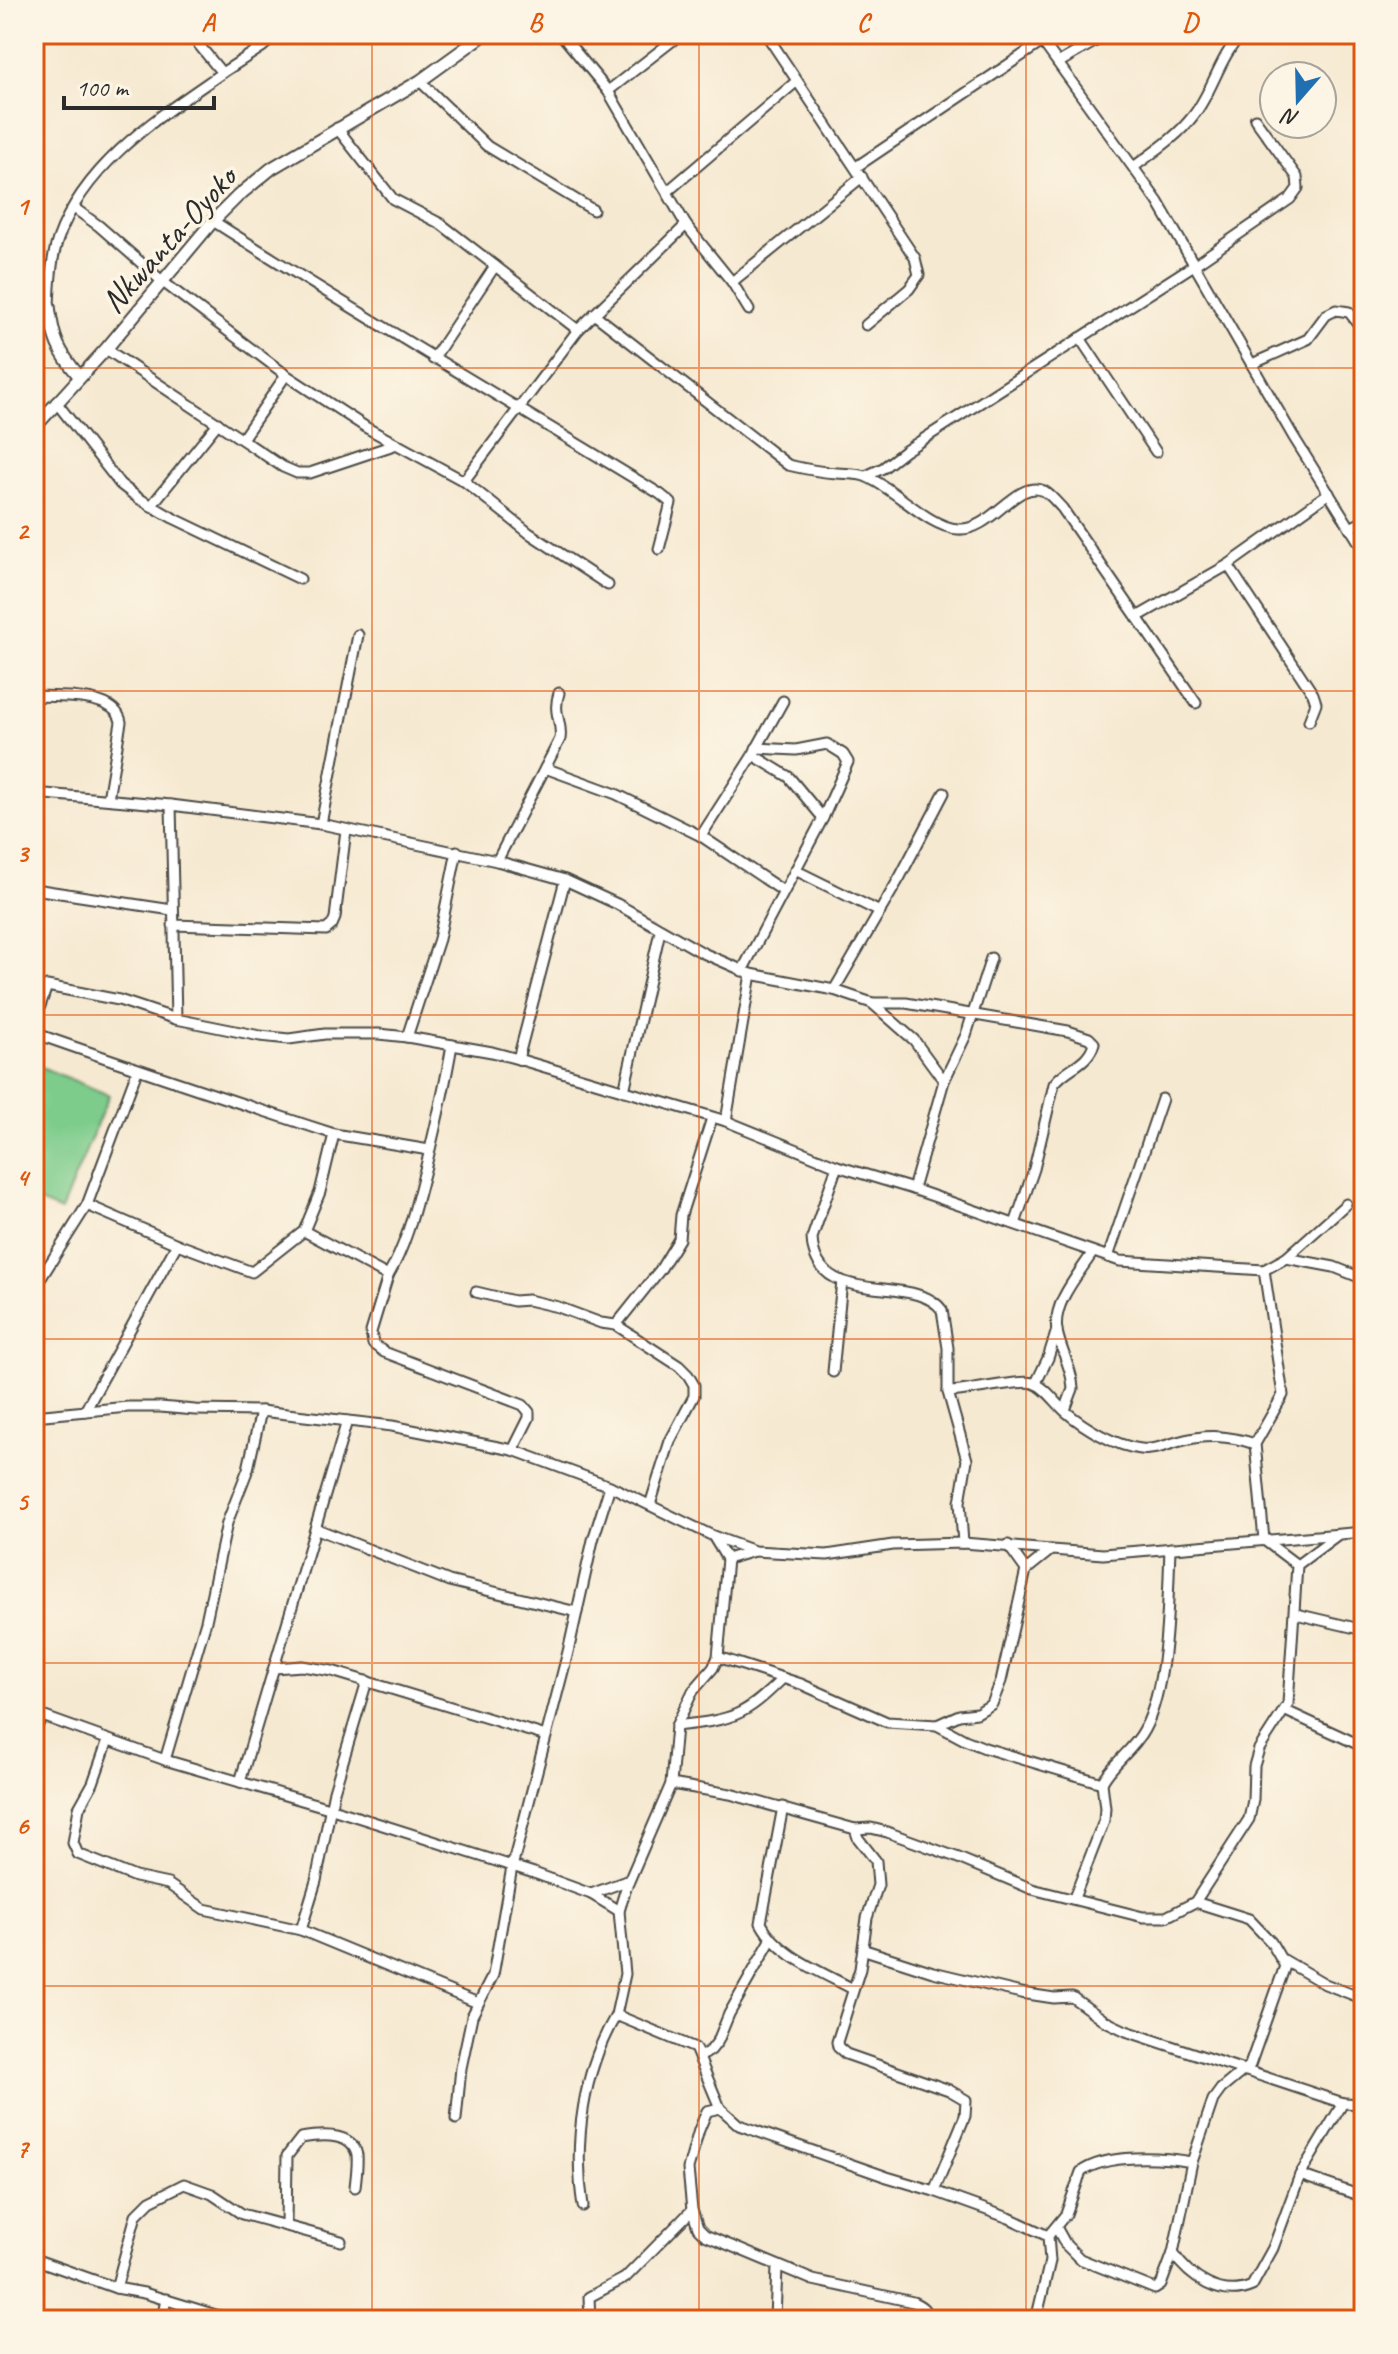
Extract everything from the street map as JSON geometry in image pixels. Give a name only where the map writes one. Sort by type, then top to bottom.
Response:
[{"type":"street","points":[[190,34],[222,73]]},
{"type":"street","points":[[79,376],[61,355],[54,340],[49,306],[58,240],[74,208],[107,162],[160,115],[253,54],[277,34]]},
{"type":"street","name":"Nkwanta-Oyoko","points":[[34,428],[106,349],[213,221],[272,168],[420,81],[485,34]]},
{"type":"street","points":[[561,34],[608,91],[686,225],[732,282],[749,310]]},
{"type":"street","points":[[608,91],[681,34]]},
{"type":"street","points":[[766,34],[915,258],[919,275],[909,289],[866,325]]},
{"type":"street","points":[[1058,63],[1108,34]]},
{"type":"street","points":[[1135,166],[1175,136],[1193,116],[1231,45],[1242,34]]},
{"type":"street","points":[[1341,34],[1352,37],[1357,34]]},
{"type":"street","points":[[856,167],[1040,38],[1135,166],[1364,550]]},
{"type":"street","points":[[420,81],[487,146],[593,210]]},
{"type":"street","points":[[668,191],[797,81]]},
{"type":"street","points":[[866,476],[883,468],[1194,265],[1290,199],[1298,188],[1297,177],[1255,119]]},
{"type":"street","points":[[337,128],[393,199],[441,224],[578,330]]},
{"type":"street","points":[[732,282],[862,177]]},
{"type":"street","points":[[74,208],[163,282],[286,375],[397,444],[464,481],[529,533],[608,585]]},
{"type":"street","points":[[213,221],[433,359],[660,494],[671,503],[659,549]]},
{"type":"street","points":[[464,481],[578,330],[686,225]]},
{"type":"street","points":[[433,359],[495,266]]},
{"type":"street","points":[[34,307],[49,306]]},
{"type":"street","points":[[1252,364],[1308,339],[1326,315],[1336,310],[1349,312],[1364,331]]},
{"type":"street","points":[[594,314],[788,465],[810,471],[866,476],[931,520],[955,529],[974,528],[1018,494],[1032,489],[1044,491],[1062,508],[1196,703]]},
{"type":"street","points":[[1080,338],[1156,452]]},
{"type":"street","points":[[106,349],[283,467],[297,473],[310,473],[397,444]]},
{"type":"street","points":[[242,439],[286,375]]},
{"type":"street","points":[[56,402],[120,484],[151,506],[300,579]]},
{"type":"street","points":[[151,506],[218,423]]},
{"type":"street","points":[[1137,617],[1228,565],[1329,493]]},
{"type":"street","points":[[1350,528],[1364,521]]},
{"type":"street","points":[[1228,565],[1313,694],[1316,703],[1309,721]]},
{"type":"street","points":[[321,824],[358,635]]},
{"type":"street","points":[[497,861],[561,733],[555,711],[559,693]]},
{"type":"street","points":[[34,696],[97,700],[113,707],[120,716],[108,799]]},
{"type":"street","points":[[701,836],[755,752],[783,701]]},
{"type":"street","points":[[726,1121],[746,972],[783,891],[823,818],[848,759],[827,744],[796,750],[755,752]]},
{"type":"street","points":[[755,752],[789,777],[823,818]]},
{"type":"street","points":[[545,768],[616,794],[701,836],[783,891]]},
{"type":"street","points":[[34,793],[171,805],[321,824],[457,851],[565,880],[617,904],[660,931],[746,972],[834,990],[872,1003],[906,1003],[1068,1031],[1089,1038],[1094,1043],[1088,1057],[1060,1076],[1054,1084],[1034,1169],[1015,1224]]},
{"type":"street","points":[[834,990],[944,793]]},
{"type":"street","points":[[171,805],[176,1019]]},
{"type":"street","points":[[173,925],[326,930],[335,918],[346,830]]},
{"type":"street","points":[[407,1037],[439,939],[457,851]]},
{"type":"street","points":[[795,870],[880,912]]},
{"type":"street","points":[[518,1059],[565,880]]},
{"type":"street","points":[[34,889],[172,910]]},
{"type":"street","points":[[624,1091],[660,931]]},
{"type":"street","points":[[913,1189],[944,1081],[973,1015],[991,958]]},
{"type":"street","points":[[34,1023],[47,986],[119,1000],[176,1019],[260,1036],[289,1039],[325,1034],[379,1034],[518,1059],[726,1121],[837,1166],[1108,1257],[1138,1263],[1264,1270],[1286,1258],[1346,1204]]},
{"type":"street","points":[[872,1003],[914,1040],[944,1081]]},
{"type":"street","points":[[34,1033],[137,1071],[234,1099],[334,1134],[429,1150]]},
{"type":"street","points":[[452,1045],[443,1098],[400,1254],[388,1276],[371,1332],[373,1344],[384,1352],[523,1405],[529,1412],[529,1418],[513,1450]]},
{"type":"street","points":[[34,1289],[87,1205],[137,1071]]},
{"type":"street","points":[[1108,1257],[1162,1099]]},
{"type":"street","points":[[616,1325],[660,1270],[679,1239],[681,1215],[712,1118]]},
{"type":"street","points":[[87,1205],[252,1272],[304,1231],[320,1192],[334,1134]]},
{"type":"street","points":[[837,1166],[812,1238],[812,1250],[827,1273],[842,1281],[928,1298],[938,1304],[944,1318],[948,1392],[967,1460],[960,1502],[963,1543]]},
{"type":"street","points":[[304,1231],[388,1276]]},
{"type":"street","points":[[85,1411],[177,1244]]},
{"type":"street","points":[[1036,1383],[1051,1349],[1065,1295],[1093,1252]]},
{"type":"street","points":[[1286,1258],[1334,1267],[1364,1279]]},
{"type":"street","points":[[1264,1270],[1283,1395],[1255,1444],[1264,1540],[1297,1565]]},
{"type":"street","points":[[833,1372],[842,1281]]},
{"type":"street","points":[[476,1292],[558,1307],[601,1323],[616,1325],[679,1366],[694,1385],[694,1396],[670,1441],[650,1505]]},
{"type":"street","points":[[1057,1330],[1073,1389],[1065,1410]]},
{"type":"street","points":[[948,1392],[1036,1383],[1087,1426],[1139,1449],[1208,1435],[1226,1436],[1255,1444]]},
{"type":"street","points":[[34,1416],[128,1407],[261,1411],[453,1437],[513,1450],[610,1486],[713,1536],[754,1551],[827,1555],[893,1545],[963,1543],[1103,1554],[1364,1532]]},
{"type":"street","points":[[165,1760],[206,1621],[227,1523],[248,1469],[261,1411]]},
{"type":"street","points":[[240,1782],[347,1421]]},
{"type":"street","points":[[456,2119],[461,2068],[472,2016],[493,1975],[512,1867],[593,1540],[610,1486]]},
{"type":"street","points":[[317,1529],[449,1581],[577,1612]]},
{"type":"street","points":[[1297,1565],[1338,1534]]},
{"type":"street","points":[[583,2206],[578,2173],[582,2122],[602,2039],[616,2015],[625,1974],[619,1911],[629,1880],[671,1784],[676,1726],[693,1691],[713,1668],[718,1657],[727,1559],[713,1536]]},
{"type":"street","points":[[1008,1545],[1026,1570]]},
{"type":"street","points":[[1074,1898],[1104,1821],[1102,1783],[1130,1752],[1152,1713],[1163,1659],[1170,1548]]},
{"type":"street","points":[[937,1725],[959,1715],[977,1713],[992,1704],[1001,1681],[1026,1570],[1051,1550]]},
{"type":"street","points":[[727,1559],[754,1551]]},
{"type":"street","points":[[671,1784],[730,1794],[855,1829],[871,1828],[902,1836],[1032,1889],[1154,1918],[1166,1917],[1195,1902],[1249,1819],[1253,1774],[1259,1749],[1286,1711],[1296,1614],[1297,1565]]},
{"type":"street","points":[[1296,1614],[1364,1630]]},
{"type":"street","points":[[718,1657],[826,1694],[887,1722],[937,1725],[985,1748],[1102,1783]]},
{"type":"street","points":[[274,1668],[302,1666],[367,1681],[546,1736]]},
{"type":"street","points":[[676,1726],[726,1719],[739,1714],[753,1707],[783,1678]]},
{"type":"street","points":[[301,1930],[316,1881],[329,1808],[367,1681]]},
{"type":"street","points":[[1286,1711],[1364,1747]]},
{"type":"street","points":[[34,1731],[39,1714],[165,1760],[329,1808],[512,1867],[591,1894],[619,1911]]},
{"type":"street","points":[[108,1740],[93,1783],[79,1808],[73,1843],[78,1854],[135,1877],[168,1884],[204,1909],[301,1930],[478,2003]]},
{"type":"street","points":[[783,1807],[761,1923],[771,1940],[853,1989]]},
{"type":"street","points":[[855,1829],[879,1868],[878,1885],[867,1918],[865,1950],[837,2042],[841,2051],[949,2090],[966,2100],[965,2116],[934,2191]]},
{"type":"street","points":[[591,1894],[629,1880]]},
{"type":"street","points":[[1195,1902],[1249,1919],[1284,1960],[1325,1984],[1364,1999]]},
{"type":"street","points":[[700,2057],[718,2041],[729,2014],[771,1940]]},
{"type":"street","points":[[865,1950],[933,1972],[1021,1993],[1054,1998],[1072,1997],[1105,2021],[1126,2031],[1343,2103],[1364,2104]]},
{"type":"street","points":[[1056,2227],[1066,2245],[1080,2259],[1155,2289],[1161,2285],[1173,2253],[1192,2162],[1213,2100],[1252,2060],[1284,1971],[1284,1960]]},
{"type":"street","points":[[616,2015],[690,2044],[700,2057],[720,2108],[731,2119],[750,2129],[934,2191],[1009,2218],[1048,2236]]},
{"type":"street","points":[[1173,2253],[1184,2270],[1210,2285],[1226,2290],[1252,2286],[1273,2248],[1300,2175],[1343,2103]]},
{"type":"street","points":[[720,2108],[707,2111],[690,2157],[688,2178],[698,2228],[705,2235],[777,2267],[844,2288],[913,2302],[926,2312],[926,2320]]},
{"type":"street","points":[[286,2226],[287,2156],[301,2138],[327,2134],[347,2142],[357,2157],[355,2187]]},
{"type":"street","points":[[1036,2320],[1050,2261],[1048,2236],[1066,2214],[1078,2178],[1087,2168],[1103,2163],[1152,2158],[1192,2162]]},
{"type":"street","points":[[1300,2175],[1364,2197]]},
{"type":"street","points":[[116,2288],[136,2215],[150,2201],[184,2184],[212,2194],[242,2214],[341,2241]]},
{"type":"street","points":[[590,2320],[589,2297],[625,2278],[692,2210]]},
{"type":"street","points":[[34,2259],[116,2288],[166,2299],[232,2320]]},
{"type":"street","points":[[775,2320],[777,2267]]},
{"type":"street","points":[[162,2320],[166,2299]]},
{"type":"green space","points":[[34,1064],[109,1095],[61,1211],[34,1200]]}]
